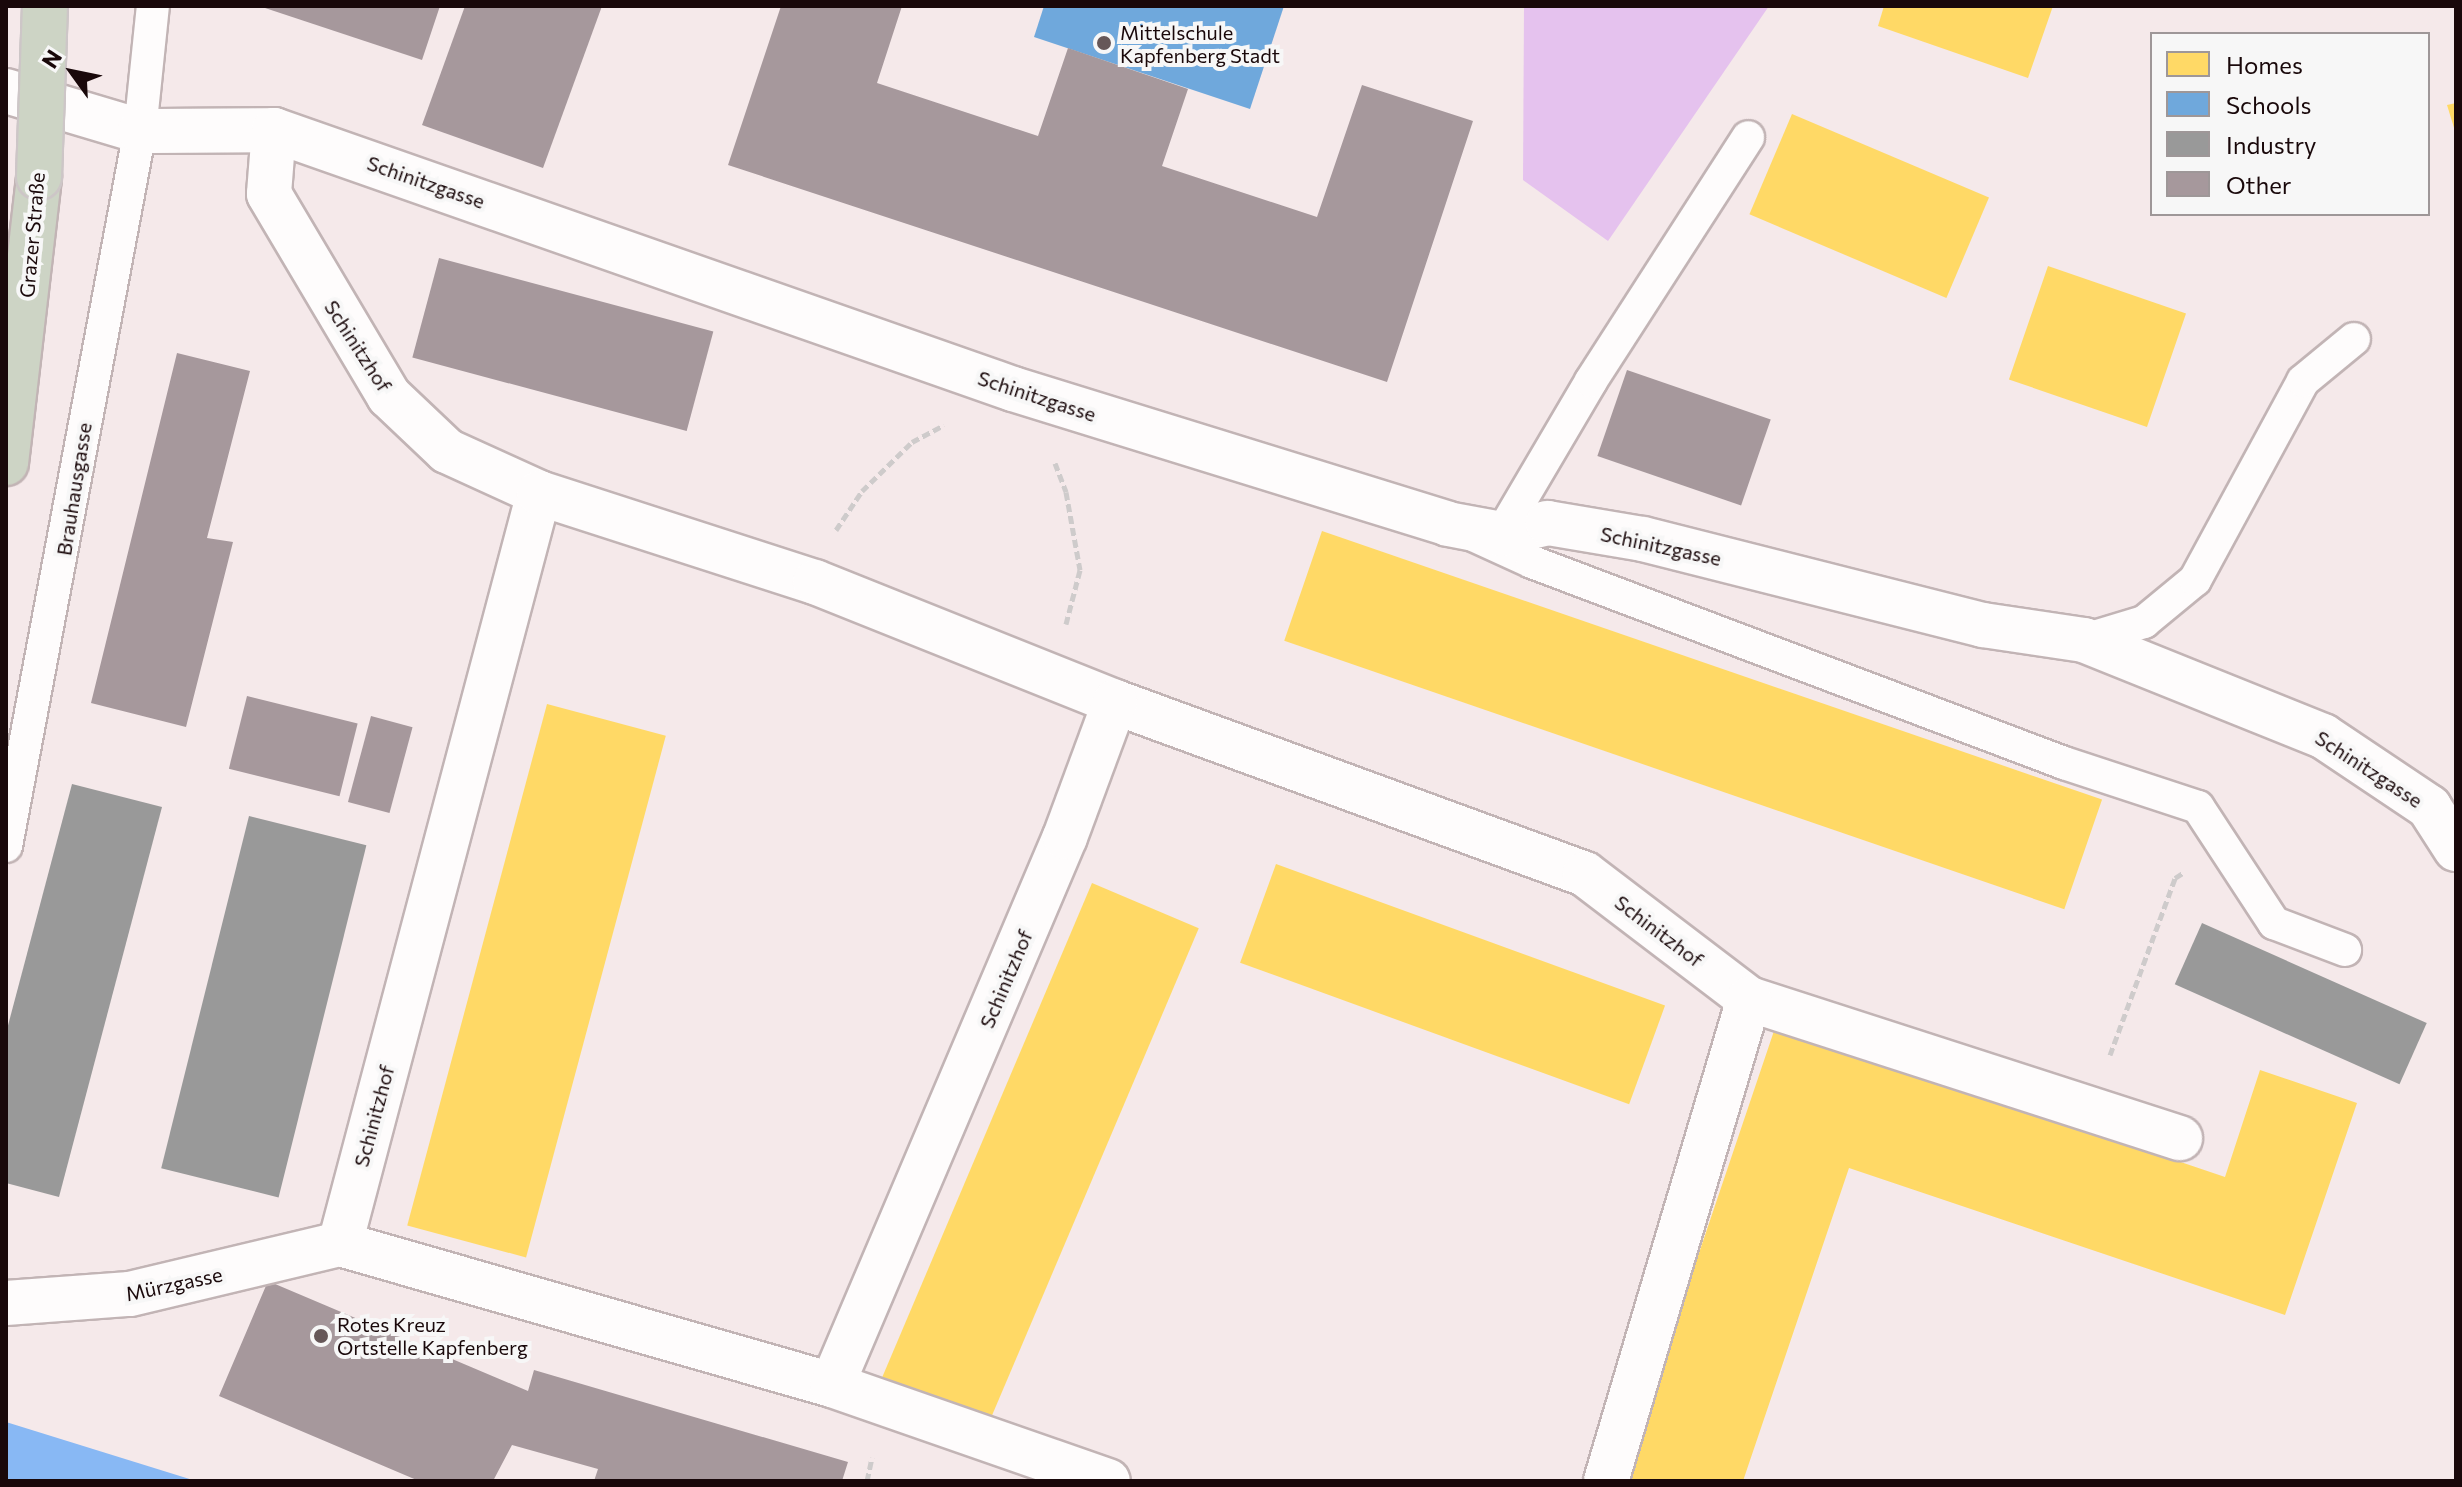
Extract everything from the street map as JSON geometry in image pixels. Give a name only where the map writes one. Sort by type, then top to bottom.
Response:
[{"type":"highway","name":"Grazer Straße","points":[[6,463],[39,177],[45,6]]},
{"type":"street","name":"Schinitzgasse","points":[[6,91],[140,131],[274,130],[1013,389],[1448,524],[1501,534],[1548,523],[1643,539],[1983,625],[2084,640],[2323,736],[2429,807],[2456,849]]},
{"type":"street","name":"Schinitzhof","points":[[274,130],[269,194],[389,396],[447,451],[539,493],[815,582],[1115,702],[1585,874],[1749,999],[2180,1138]]},
{"type":"street","name":"Schinitzhof","points":[[340,1244],[539,493]]},
{"type":"street","name":"Schinitzhof","points":[[832,1385],[1060,851],[1115,702]]},
{"type":"street","points":[[1606,1481],[1749,999]]},
{"type":"street","name":"Mürzgasse","points":[[6,1303],[130,1294],[340,1244]]},
{"type":"street","points":[[340,1244],[832,1385],[1108,1481]]},
{"type":"lane","name":"Brauhausgasse","points":[[6,846],[140,131],[153,6]]},
{"type":"lane","points":[[1501,534],[1591,381],[1748,137]]},
{"type":"lane","name":"Schinitzgasse","points":[[2084,640],[2144,622],[2195,580],[2303,381],[2354,339]]},
{"type":"lane","points":[[1448,524],[1591,585],[2064,763],[2198,807],[2274,923],[2345,950]]},
{"type":"path","points":[[862,491],[912,442]]},
{"type":"path","points":[[1066,492],[1080,570],[1066,622]]},
{"type":"path","points":[[2091,1109],[2175,878],[2223,845]]},
{"type":"shaded area","points":[[1524,6],[1769,6],[1608,241],[1523,180]]},
{"type":"water","points":[[6,1422],[196,1481],[6,1481]]},
{"type":"building: Homes","points":[[1884,6],[2053,6],[2028,78],[1878,26]]},
{"type":"building: Homes","points":[[2456,103],[2456,131],[2455,131],[2447,105]]},
{"type":"building: Homes","points":[[1792,114],[1989,198],[1946,298],[1749,214]]},
{"type":"building: Homes","points":[[2048,266],[2186,314],[2147,427],[2009,379]]},
{"type":"building: Homes","points":[[1322,531],[2102,800],[2064,909],[1284,641]]},
{"type":"building: Homes","points":[[547,704],[666,736],[526,1257],[407,1226]]},
{"type":"building: Homes","points":[[1276,864],[1665,1006],[1629,1104],[1240,963]]},
{"type":"building: Homes","points":[[1092,883],[1199,928],[989,1424],[882,1378]]},
{"type":"building: Homes","points":[[1776,1025],[2225,1177],[2260,1070],[2357,1103],[2285,1315],[1849,1168],[1743,1481],[1622,1481]]},
{"type":"building: Schools","points":[[1044,6],[1284,6],[1250,109],[1034,37]]},
{"type":"building: Industry","points":[[72,784],[162,807],[59,1197],[6,1183],[6,1033]]},
{"type":"building: Industry","points":[[249,816],[366,845],[279,1197],[161,1168]]},
{"type":"building: Industry","points":[[2202,923],[2427,1023],[2399,1084],[2175,984]]},
{"type":"building: Other","points":[[259,6],[440,6],[422,60]]},
{"type":"building: Other","points":[[465,6],[602,6],[543,168],[422,125]]},
{"type":"building: Other","points":[[781,6],[902,6],[877,83],[1038,136],[1068,48],[1188,89],[1162,166],[1317,217],[1362,85],[1473,121],[1387,382],[728,165]]},
{"type":"building: Other","points":[[439,258],[713,332],[687,431],[412,357]]},
{"type":"building: Other","points":[[177,353],[250,371],[207,538],[233,542],[186,727],[91,703]]},
{"type":"building: Other","points":[[1627,370],[1771,419],[1741,506],[1597,456]]},
{"type":"building: Other","points":[[247,696],[358,724],[339,796],[229,769]]},
{"type":"building: Other","points":[[371,716],[413,727],[389,813],[348,802]]},
{"type":"building: Other","name":"Rotes Kreuz Ortstelle Kapfenberg","points":[[268,1281],[528,1391],[534,1370],[848,1462],[842,1481],[594,1481],[598,1469],[512,1445],[493,1481],[419,1481],[219,1396]]},
{"type":"place","name":"Mittelschule Kapfenberg Stadt","points":[[1104,43]]},
{"type":"place","name":"Rotes Kreuz Ortstelle Kapfenberg","points":[[321,1336]]}]
